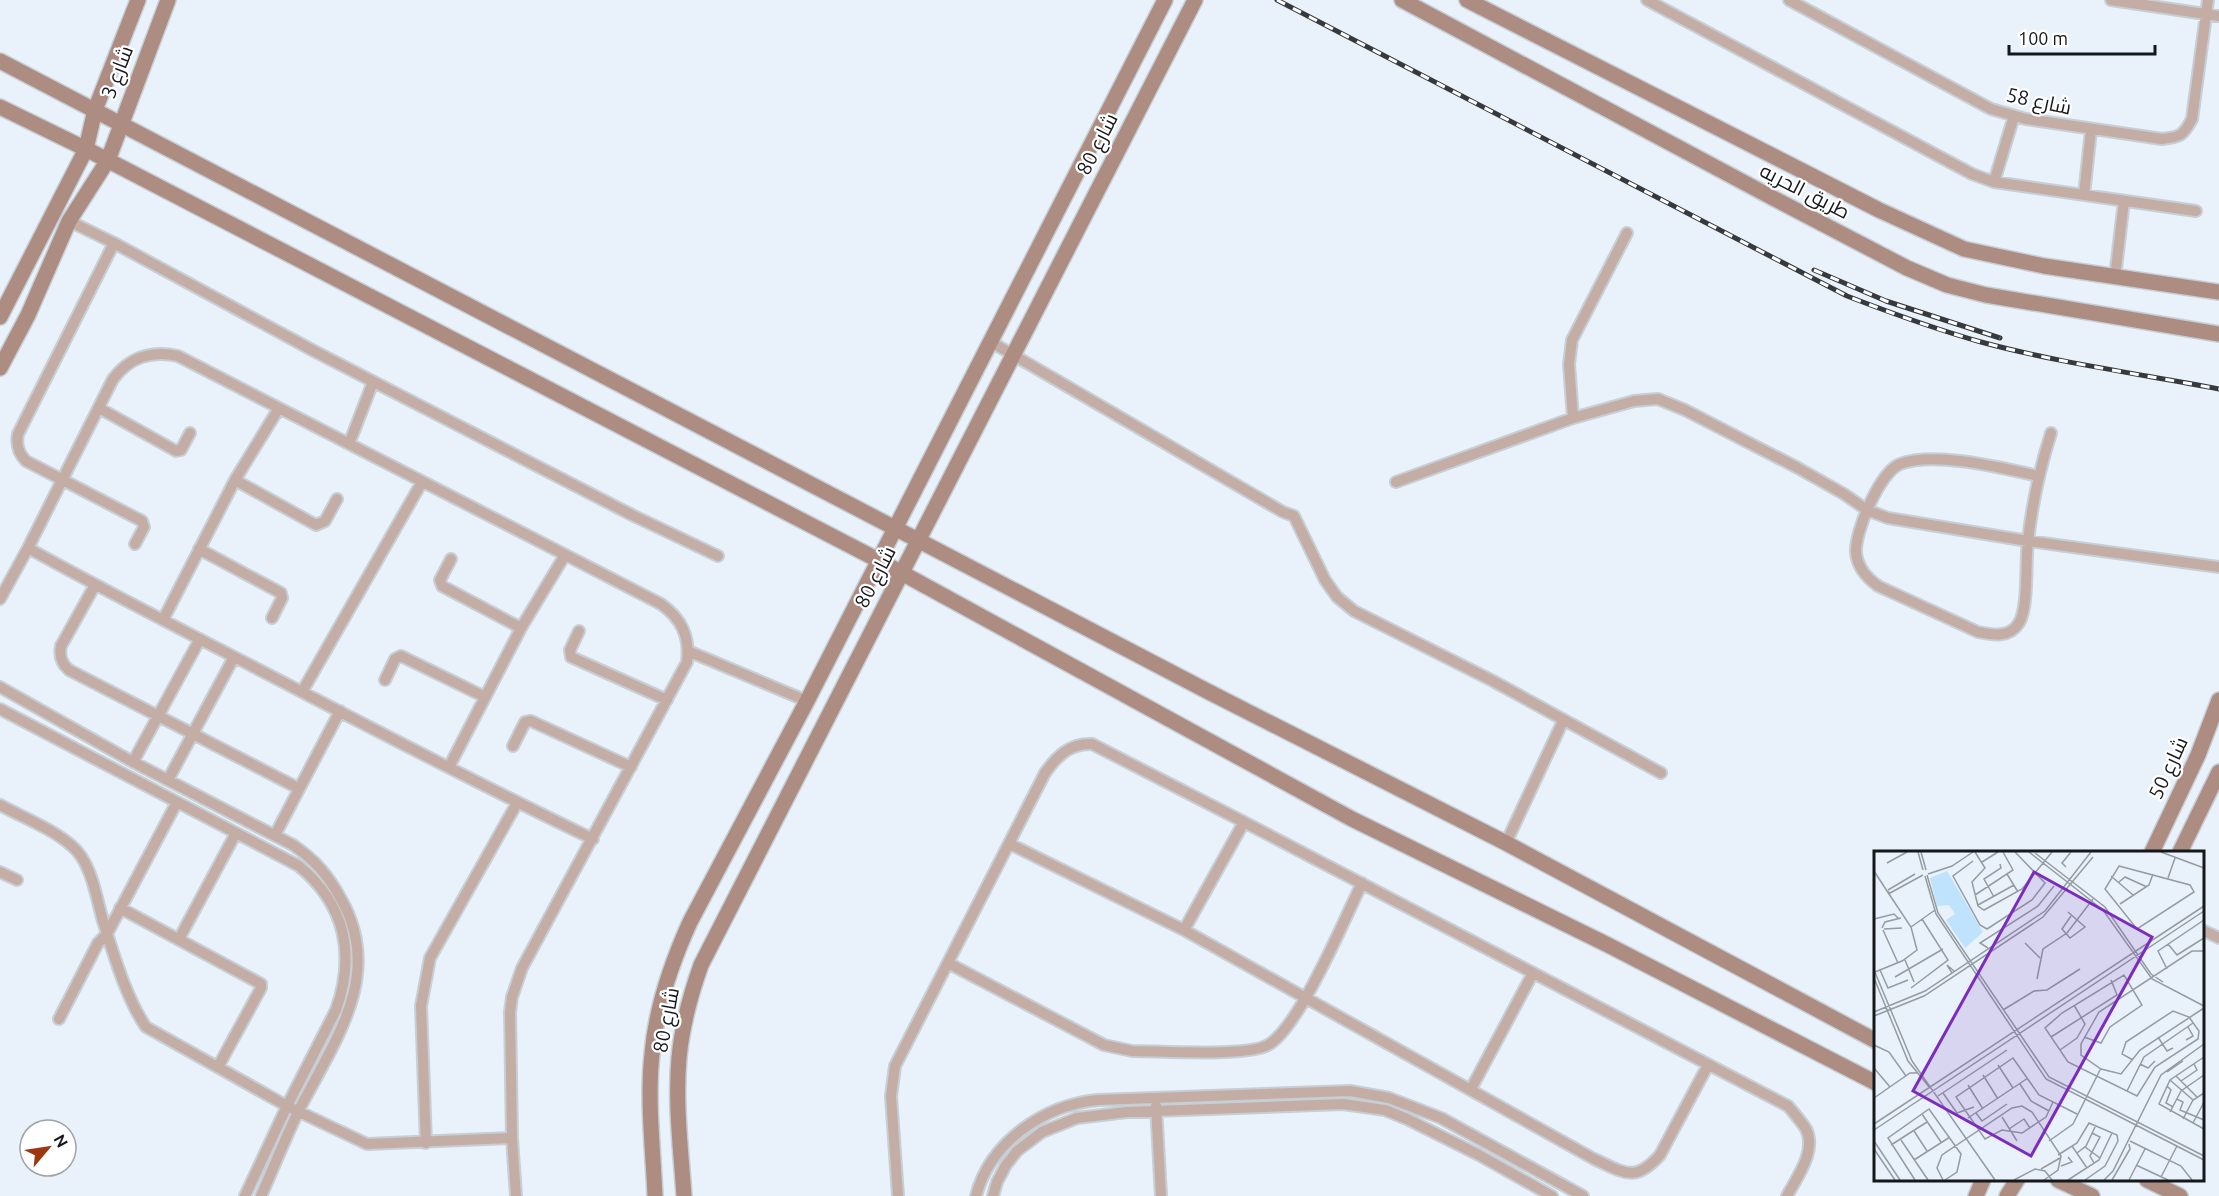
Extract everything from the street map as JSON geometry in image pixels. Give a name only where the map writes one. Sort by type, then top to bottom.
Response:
[{"type":"street","name":"شارع 3","points":[[0,317],[86,149],[95,110],[138,0]]},
{"type":"street","name":"شارع 3","points":[[0,368],[28,315],[69,221],[108,160],[168,0]]},
{"type":"street","name":"شارع 80","points":[[655,1196],[650,1089],[652,1054],[657,1020],[675,953],[807,701],[1165,0]]},
{"type":"street","name":"شارع 80","points":[[684,1196],[678,1091],[679,1059],[683,1027],[701,965],[1195,0]]},
{"type":"street","name":"طريق الحريه","points":[[1402,0],[1773,198],[1907,268],[1947,285],[1986,295],[2219,334]]},
{"type":"street","name":"طريق الحريه","points":[[1467,0],[1879,210],[1964,249],[2044,266],[2219,292]]},
{"type":"street","points":[[1647,0],[1972,174],[1994,182],[2196,212]]},
{"type":"street","name":"شارع 58","points":[[1789,0],[1992,109],[2014,116],[2091,130],[2162,139],[2178,138],[2186,131],[2192,119],[2206,14]]},
{"type":"street","points":[[2111,0],[2219,16]]},
{"type":"street","points":[[2206,14],[2208,0]]},
{"type":"street","points":[[0,62],[121,123],[489,318],[895,527],[1207,692],[1506,843],[1874,1040]]},
{"type":"street","points":[[0,108],[108,160],[878,560],[1352,819],[1619,951],[1874,1082]]},
{"type":"street","points":[[1994,182],[2014,116]]},
{"type":"street","points":[[2084,195],[2091,130]]},
{"type":"street","points":[[2115,277],[2124,201]]},
{"type":"street","points":[[69,221],[632,516],[718,556]]},
{"type":"street","points":[[1573,418],[1569,364],[1572,340],[1627,233]]},
{"type":"street","points":[[114,243],[18,434],[18,449],[26,461],[142,521],[144,527],[135,544]]},
{"type":"street","points":[[1029,265],[1052,278]]},
{"type":"street","points":[[991,342],[1283,512],[1294,516],[1325,580],[1337,597],[1354,611],[1493,681],[1661,773]]},
{"type":"street","points":[[0,599],[119,371],[136,358],[157,353],[178,356],[673,612],[687,637],[687,663],[522,968],[512,997],[512,1138],[516,1196]]},
{"type":"street","points":[[348,444],[373,382]]},
{"type":"street","points":[[1396,482],[1573,418],[1634,401],[1658,399],[1685,410],[1798,468],[1867,510],[1888,518],[2028,541],[2219,567]]},
{"type":"street","points":[[99,408],[176,451],[181,450],[190,433]]},
{"type":"street","points":[[163,620],[235,480],[279,408]]},
{"type":"street","points":[[2038,477],[1979,462],[1932,460],[1899,464],[1890,470],[1867,510],[1859,530],[1856,554],[1865,576],[1878,586],[1978,632],[2004,635],[2013,631],[2024,611],[2028,541],[2038,477],[2051,433]]},
{"type":"street","points":[[235,480],[316,525],[325,521],[337,499]]},
{"type":"street","points":[[302,692],[422,482]]},
{"type":"street","points":[[28,548],[95,585],[517,803],[593,839]]},
{"type":"street","points":[[199,549],[281,593],[282,598],[272,618]]},
{"type":"street","points":[[449,767],[521,627],[565,555]]},
{"type":"street","points":[[451,559],[440,580],[442,586],[521,627]]},
{"type":"street","points":[[95,585],[64,639],[60,652],[61,659],[69,670],[298,788]]},
{"type":"street","points":[[579,631],[570,650],[571,657],[667,700]]},
{"type":"street","points":[[133,762],[200,639]]},
{"type":"street","points":[[688,651],[807,701]]},
{"type":"street","points":[[385,680],[395,659],[401,656],[485,697]]},
{"type":"street","points":[[168,780],[234,657]]},
{"type":"street","points":[[0,687],[133,762],[274,835],[311,857],[331,881],[351,918],[360,962],[347,1019],[299,1110],[261,1196]]},
{"type":"street","name":"شارع 50","points":[[2152,851],[2198,755],[2219,700]]},
{"type":"street","points":[[0,708],[299,866],[314,878],[335,909],[345,945],[345,979],[336,1010],[245,1196]]},
{"type":"street","points":[[274,835],[340,711]]},
{"type":"street","points":[[513,746],[525,722],[531,721],[631,767]]},
{"type":"street","points":[[1506,843],[1563,721]]},
{"type":"street","points":[[898,1196],[891,1096],[895,1066],[1046,773],[1056,757],[1082,743],[1092,744],[1244,822],[1788,1106],[1806,1129],[1810,1141],[1809,1151],[1787,1196]]},
{"type":"street","points":[[2180,851],[2219,772]]},
{"type":"street","points":[[59,1019],[98,943],[107,934],[177,802]]},
{"type":"street","points":[[426,1143],[421,1006],[430,958],[517,803]]},
{"type":"street","points":[[0,805],[61,838],[81,855],[87,867],[107,934],[135,1008],[146,1028],[288,1106],[367,1144],[512,1138]]},
{"type":"street","points":[[1184,930],[1244,822]]},
{"type":"street","points":[[179,939],[236,832]]},
{"type":"street","points":[[1010,844],[1184,930],[1594,1159],[1623,1172],[1637,1173],[1649,1167],[1660,1155],[1708,1065]]},
{"type":"street","points":[[0,872],[17,880]]},
{"type":"street","points":[[948,963],[1104,1045],[1132,1051],[1226,1052],[1256,1049],[1278,1038],[1305,999],[1362,883]]},
{"type":"street","points":[[701,901],[725,915]]},
{"type":"street","points":[[120,908],[261,984],[261,988],[218,1067]]},
{"type":"street","points":[[2204,931],[2219,938]]},
{"type":"street","points":[[1471,1089],[1533,973]]},
{"type":"street","points":[[976,1196],[980,1182],[999,1153],[1029,1124],[1050,1112],[1083,1102],[1350,1091],[1370,1094],[1414,1107],[1441,1119],[1583,1196]]},
{"type":"street","points":[[1155,1098],[1161,1196]]},
{"type":"street","points":[[993,1196],[1006,1165],[1017,1151],[1042,1132],[1077,1118],[1156,1111],[1342,1104],[1385,1110],[1439,1134],[1552,1196]]},
{"type":"street","points":[[1976,1196],[1982,1181]]},
{"type":"street","points":[[2007,1196],[2016,1181]]},
{"type":"street","points":[[2062,1181],[2092,1196]]},
{"type":"street","points":[[2151,1181],[2180,1196]]},
{"type":"railway","points":[[1277,0],[1847,296],[1981,342],[2070,362],[2219,389]]},
{"type":"railway","points":[[1814,270],[1886,301],[2000,338]]}]
